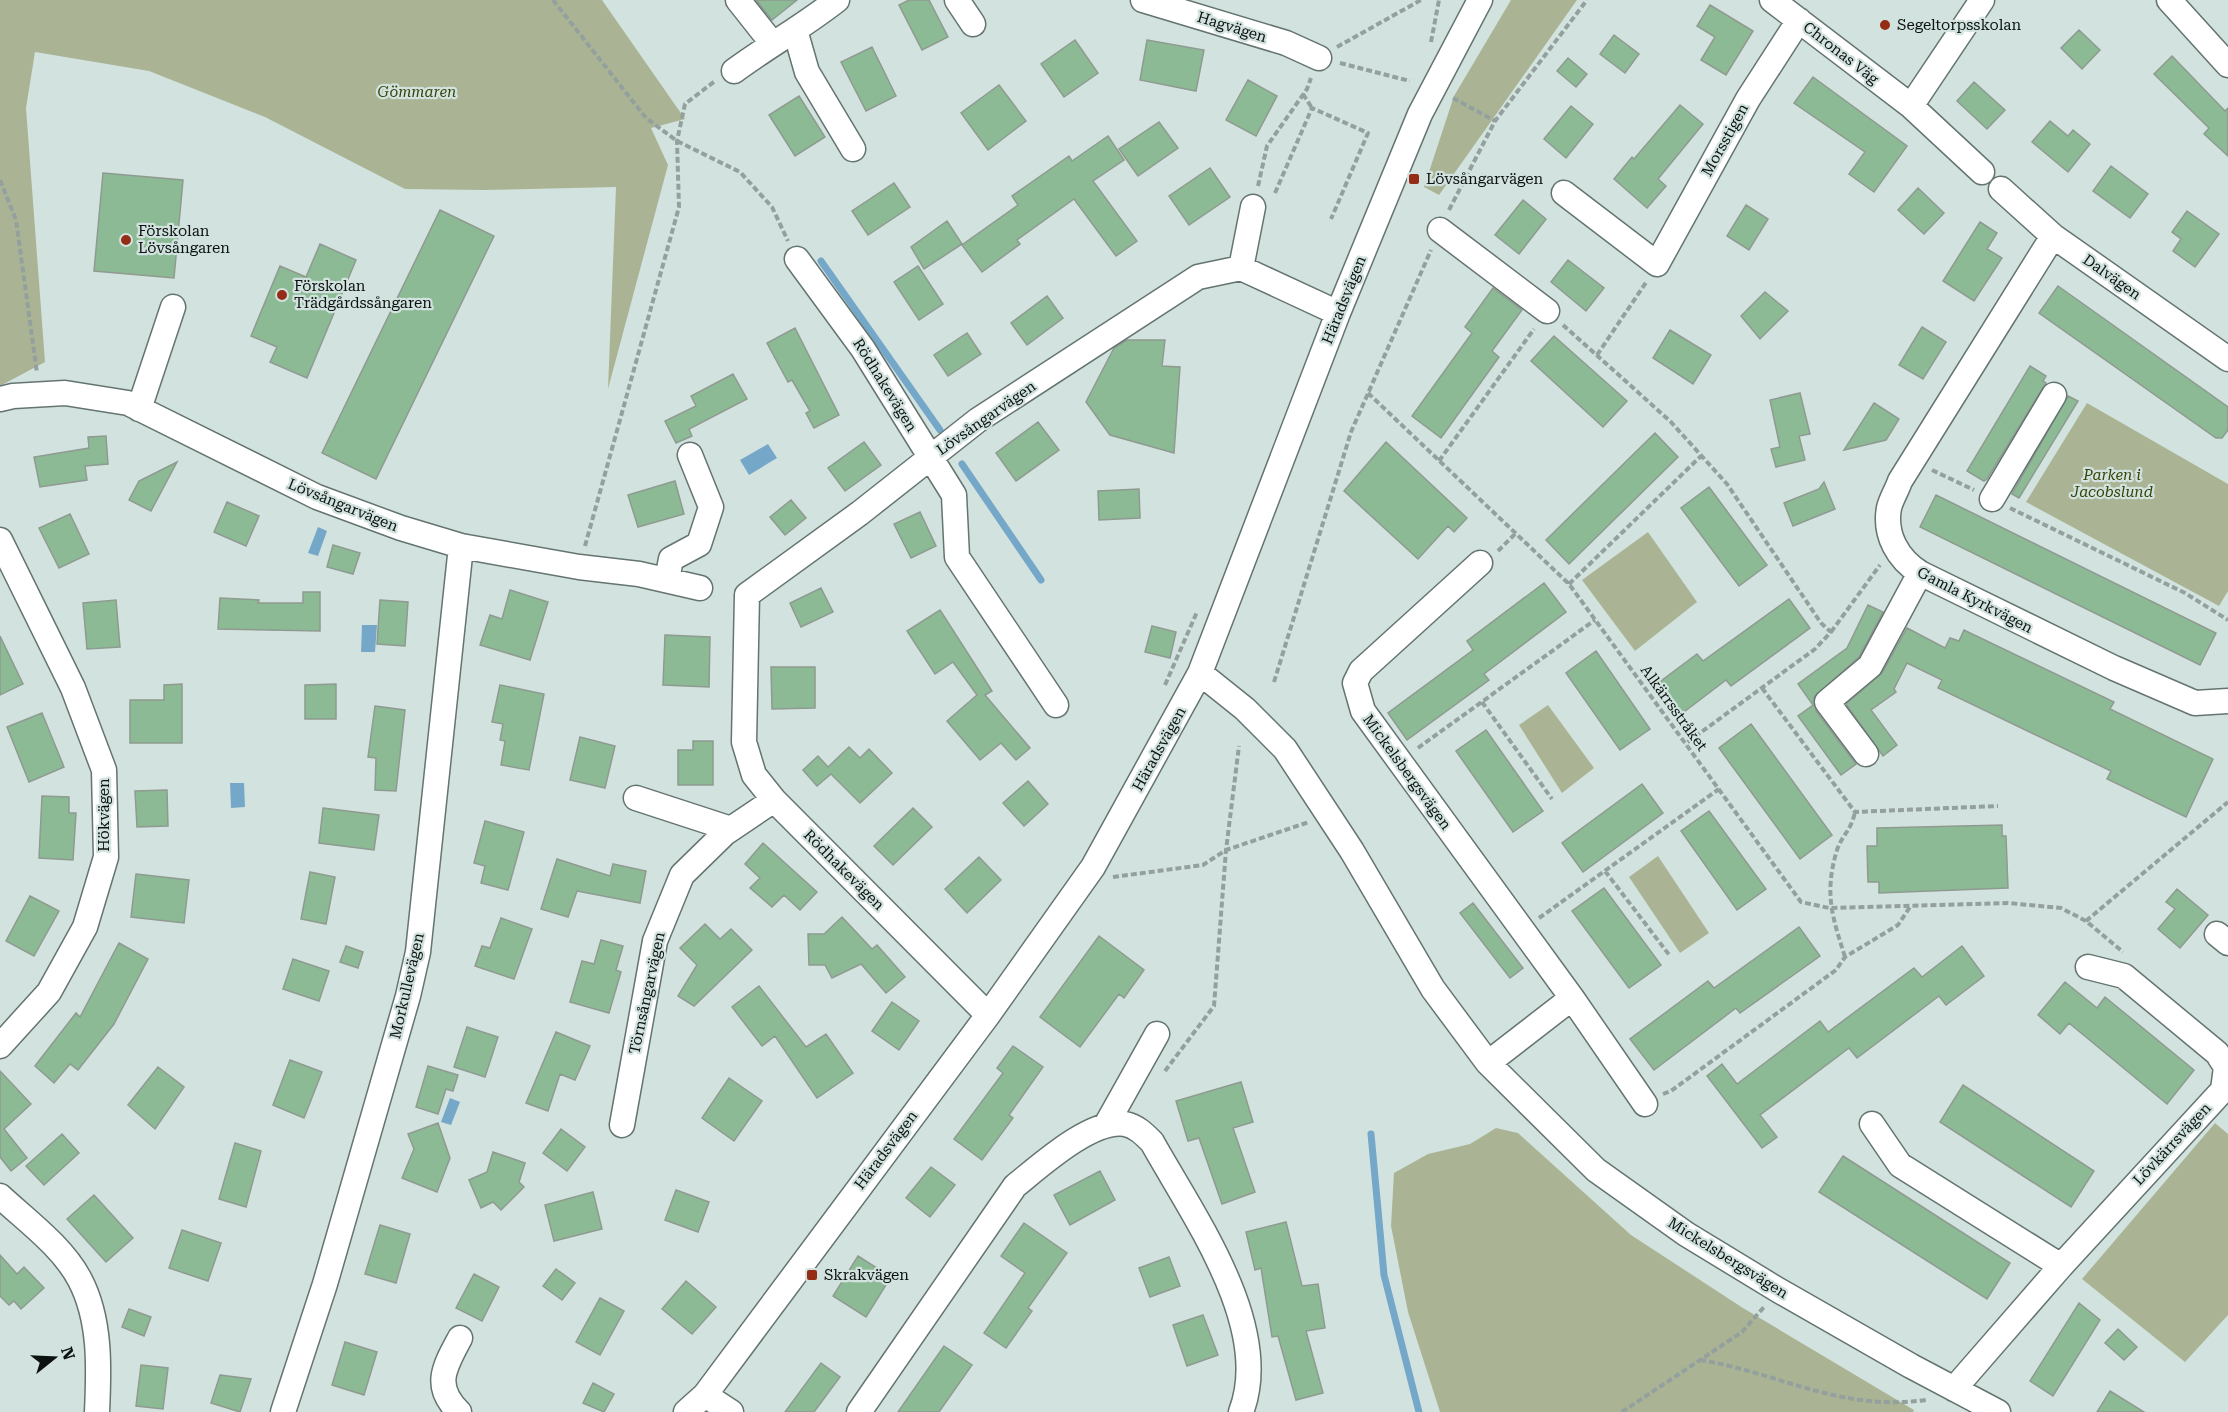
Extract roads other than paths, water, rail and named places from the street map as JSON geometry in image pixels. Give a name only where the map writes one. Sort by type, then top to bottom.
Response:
[{"type":"street","points":[[738,0],[772,43]]},
{"type":"street","points":[[734,71],[837,0]]},
{"type":"street","points":[[957,0],[973,24]]},
{"type":"street","name":"Hagvägen","points":[[1143,0],[1286,43],[1318,58]]},
{"type":"street","name":"Häradsvägen","points":[[686,1412],[705,1395],[988,1015],[1093,867],[1200,673],[1338,313],[1420,114],[1480,0]]},
{"type":"street","name":"Chronas Väg","points":[[1772,0],[1911,106],[1982,172]]},
{"type":"street","points":[[1911,106],[1982,0]]},
{"type":"street","points":[[2169,0],[2228,65]]},
{"type":"street","name":"Morsstigen","points":[[1564,193],[1657,264],[1748,99],[1799,20]]},
{"type":"street","points":[[795,30],[807,72],[853,149]]},
{"type":"street","name":"Dalvägen","points":[[2001,189],[2053,236],[2228,359]]},
{"type":"street","points":[[1253,207],[1241,268],[1338,313]]},
{"type":"street","points":[[1440,230],[1547,311]]},
{"type":"street","name":"Gamla Kyrkvägen","points":[[2053,236],[1912,460],[1889,507],[1889,526],[1896,551],[1909,566],[1920,573],[2114,668],[2195,703],[2228,701]]},
{"type":"street","name":"Rödhakevägen","points":[[797,258],[863,348],[954,495],[957,558],[1056,705]]},
{"type":"street","name":"Lövsångarvägen","points":[[747,595],[931,458],[978,420],[1198,277],[1241,268]]},
{"type":"street","points":[[140,409],[173,307]]},
{"type":"street","name":"Lövsångarvägen","points":[[0,399],[64,393],[128,404],[317,497],[401,528],[461,546],[579,567],[639,574],[700,588]]},
{"type":"street","points":[[1992,499],[2054,395]]},
{"type":"street","points":[[667,580],[671,559],[699,544],[711,507],[690,455]]},
{"type":"street","name":"Hökvägen","points":[[0,540],[73,688],[104,770],[105,857],[86,927],[49,992],[0,1046]]},
{"type":"street","name":"Morkullevägen","points":[[283,1412],[329,1273],[408,996],[418,952],[461,546]]},
{"type":"street","name":"Mickelsbergsvägen","points":[[1480,563],[1361,671],[1355,684],[1363,711],[1398,762],[1525,932],[1645,1104]]},
{"type":"street","points":[[1866,754],[1827,702],[1870,666],[1920,573]]},
{"type":"street","name":"Rödhakevägen","points":[[747,595],[744,742],[754,775],[774,800],[988,1015]]},
{"type":"street","name":"Mickelsbergsvägen","points":[[1200,673],[1245,709],[1285,749],[1330,818],[1432,989],[1488,1063],[1596,1170],[1686,1234],[1778,1290],[1998,1412]]},
{"type":"street","points":[[636,798],[731,829]]},
{"type":"street","name":"Törnsångarvägen","points":[[622,1125],[655,941],[682,874],[731,829],[774,800]]},
{"type":"street","name":"Lövkärrsvägen","points":[[1954,1389],[2061,1266],[2223,1090],[2226,1067],[2217,1053],[2124,976],[2088,967]]},
{"type":"street","points":[[1488,1063],[1572,998]]},
{"type":"street","points":[[1106,1125],[1157,1034]]},
{"type":"street","points":[[859,1412],[1016,1186],[1050,1158],[1106,1125],[1124,1124],[1138,1129],[1152,1142],[1231,1285],[1243,1318],[1248,1368],[1246,1400],[1241,1412]]},
{"type":"street","points":[[1872,1124],[1900,1165],[2061,1266]]},
{"type":"street","points":[[0,1197],[50,1242],[80,1279],[90,1308],[100,1362],[97,1412]]},
{"type":"street","points":[[459,1412],[450,1403],[442,1381],[444,1368],[460,1338]]},
{"type":"street","points":[[705,1395],[730,1412]]},
{"type":"water","points":[[768,444],[777,458],[749,475],[740,460]]},
{"type":"water","points":[[318,527],[327,531],[318,556],[308,553]]},
{"type":"water","points":[[362,625],[377,625],[375,652],[361,652]]},
{"type":"water","points":[[230,783],[244,783],[245,807],[231,808]]},
{"type":"water","points":[[450,1098],[460,1102],[451,1125],[441,1122]]},
{"type":"waterway","points":[[821,261],[940,430]]},
{"type":"waterway","points":[[962,464],[1041,580]]},
{"type":"waterway","points":[[1371,1134],[1384,1275],[1419,1412]]},
{"type":"place","name":"Segeltorpsskolan","points":[[1885,25]]},
{"type":"place","name":"Lövsångarvägen","points":[[1414,179]]},
{"type":"place","name":"Förskolan Lövsångaren","points":[[126,240]]},
{"type":"place","name":"Förskolan Trädgårdssångaren","points":[[282,295]]},
{"type":"place","name":"Skrakvägen","points":[[812,1275]]},
{"type":"park label","name":"Gömmaren","points":[[417,92]]},
{"type":"park label","name":"Parken i Jacobslund","points":[[2112,484]]}]
